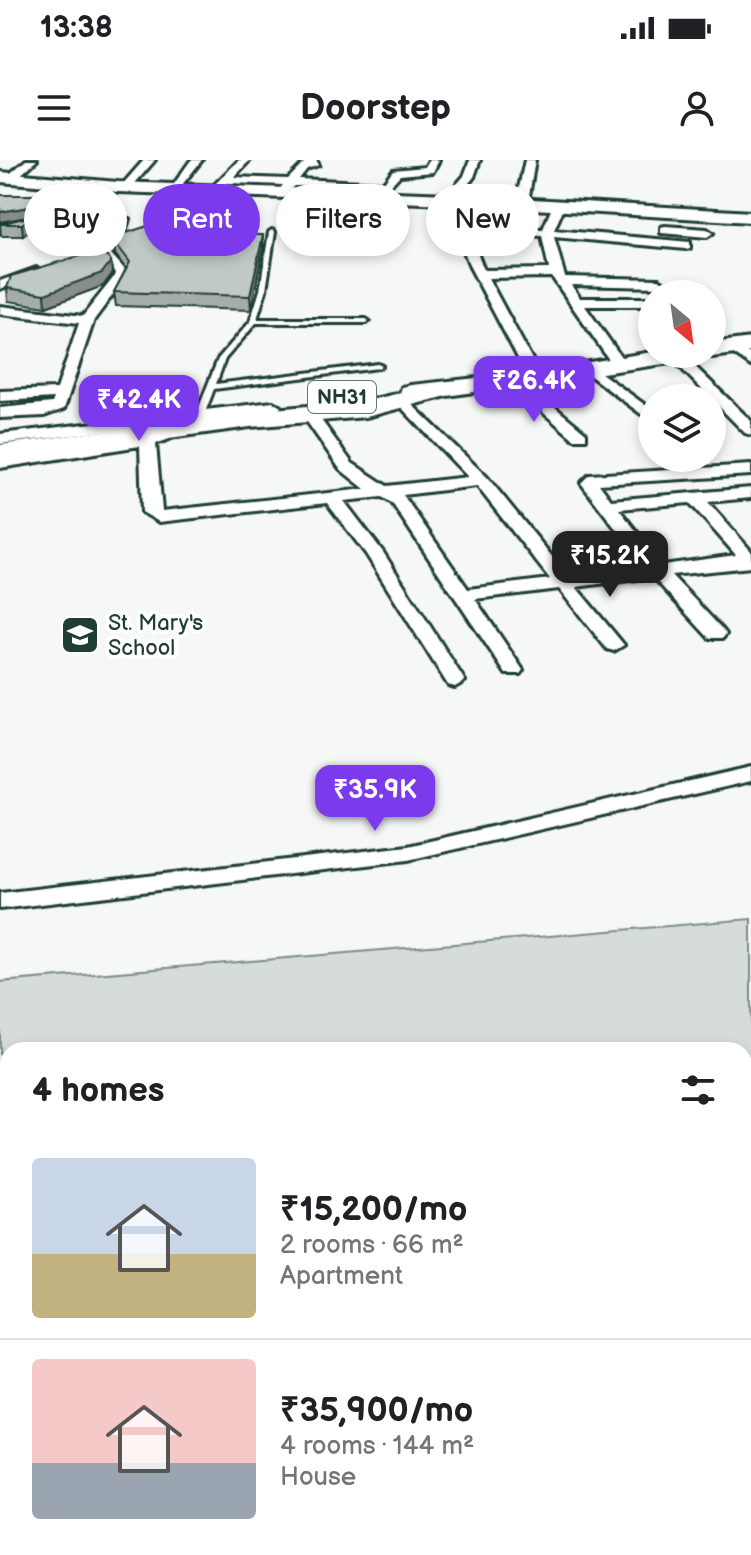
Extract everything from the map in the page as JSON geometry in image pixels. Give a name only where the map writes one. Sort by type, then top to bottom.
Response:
[{"type":"highway","name":"NH31","points":[[0,453],[525,380],[638,361]]},
{"type":"highway","name":"NH31","points":[[266,415],[311,416],[339,405],[403,401],[437,392]]},
{"type":"main road","points":[[5,178],[143,186]]},
{"type":"main road","points":[[539,215],[552,225],[751,217]]},
{"type":"street","points":[[5,178],[32,160]]},
{"type":"street","points":[[115,183],[150,160]]},
{"type":"street","points":[[177,184],[197,160]]},
{"type":"street","points":[[221,184],[245,160]]},
{"type":"street","points":[[387,184],[397,171],[429,170],[434,160]]},
{"type":"street","points":[[463,184],[475,160]]},
{"type":"street","points":[[525,184],[530,160]]},
{"type":"street","points":[[289,184],[304,164],[330,171]]},
{"type":"street","points":[[0,229],[24,222],[77,218],[125,221],[115,246],[99,255],[115,263],[120,277],[87,320],[57,409],[0,413]]},
{"type":"street","points":[[539,225],[707,233]]},
{"type":"street","points":[[552,225],[686,245]]},
{"type":"street","points":[[552,225],[653,251]]},
{"type":"street","points":[[552,225],[559,277],[619,364]]},
{"type":"street","points":[[473,256],[525,380],[580,436]]},
{"type":"street","points":[[0,285],[60,266]]},
{"type":"street","points":[[480,274],[638,282]]},
{"type":"street","points":[[576,302],[638,302]]},
{"type":"street","points":[[0,310],[87,320]]},
{"type":"street","points":[[692,368],[751,430]]},
{"type":"street","points":[[590,369],[638,406]]},
{"type":"street","points":[[0,396],[60,393]]},
{"type":"street","points":[[403,401],[481,481],[614,645]]},
{"type":"street","points":[[0,439],[200,415],[266,415]]},
{"type":"street","points":[[0,463],[260,425],[266,415]]},
{"type":"street","points":[[311,416],[346,466],[363,481],[398,499],[513,670]]},
{"type":"street","points":[[148,441],[151,512],[159,517],[332,498],[380,489],[481,481]]},
{"type":"street","points":[[726,472],[751,470]]},
{"type":"street","points":[[716,634],[658,571],[590,481],[723,472],[746,493]]},
{"type":"street","points":[[607,505],[746,493]]},
{"type":"street","points":[[332,498],[374,552],[455,681]]},
{"type":"street","points":[[696,499],[750,560]]},
{"type":"street","points":[[465,595],[750,560]]},
{"type":"street","points":[[0,901],[408,853],[751,774]]},
{"type":"lane","points":[[200,415],[222,359],[253,321],[263,290],[272,232]]},
{"type":"lane","points":[[253,321],[366,321]]},
{"type":"lane","points":[[210,387],[378,366]]},
{"type":"shaded area","points":[[751,919],[751,1042],[0,1042],[0,982]]},
{"type":"building","points":[[0,195],[24,195],[24,208],[0,212]]},
{"type":"building","points":[[24,218],[22,224],[0,224]]},
{"type":"building","points":[[143,228],[143,256],[259,256],[250,296],[114,292],[130,262],[125,256],[127,233]]},
{"type":"building","points":[[79,256],[106,256],[111,261],[102,273],[45,294],[7,288],[11,276]]},
{"type":"place","name":"St. Mary's School","points":[[80,635]]}]
